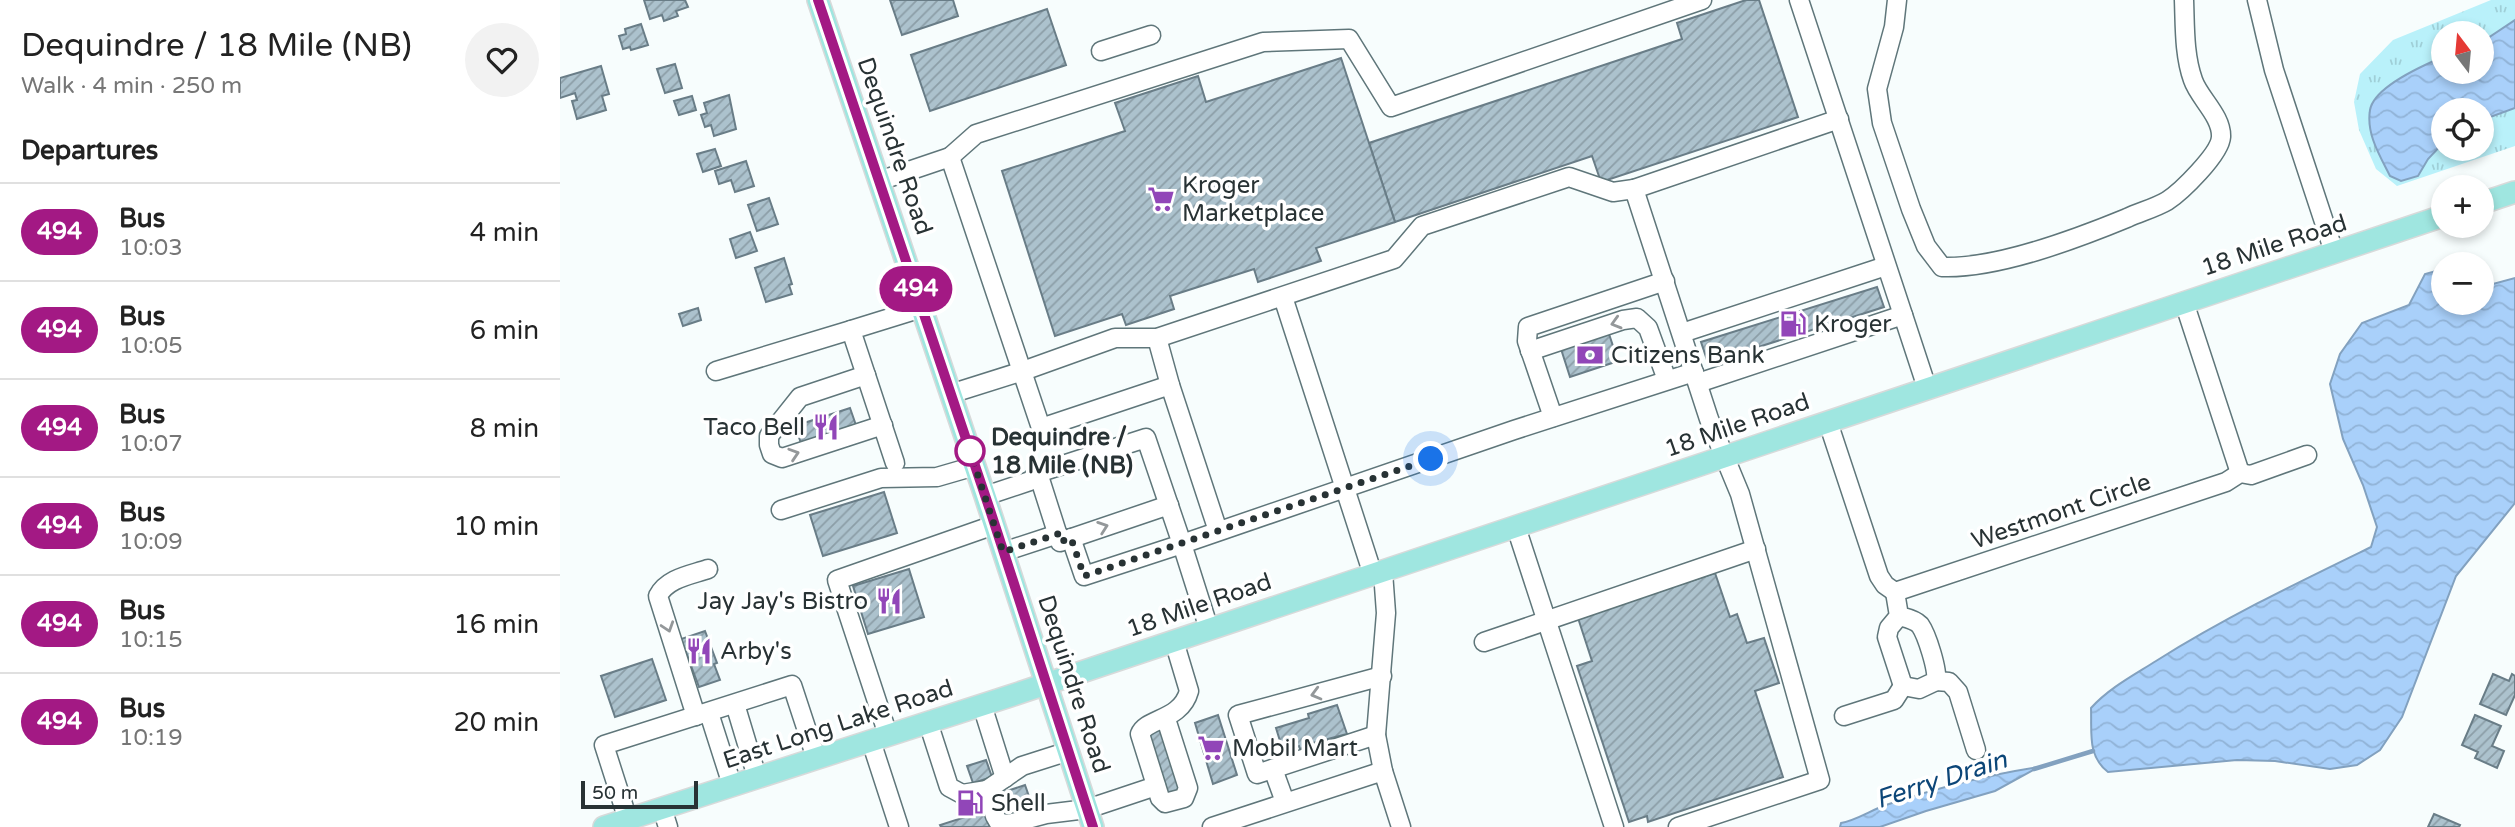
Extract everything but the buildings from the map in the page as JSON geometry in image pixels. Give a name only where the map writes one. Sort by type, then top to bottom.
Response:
[{"type":"main road","name":"Dequindre Road","points":[[818,0],[1090,818]]},
{"type":"main road","points":[[2494,199],[2515,192]]},
{"type":"main road","name":"18 Mile Road","points":[[1047,684],[2431,220]]},
{"type":"main road","name":"East Long Lake Road","points":[[604,827],[628,820],[665,818],[732,785],[1047,684]]},
{"type":"street","points":[[879,181],[950,158],[976,134],[1263,42],[1349,39],[1391,107],[1702,0]]},
{"type":"street","points":[[1799,0],[1927,388]]},
{"type":"street","points":[[1897,0],[1894,27],[1877,89],[1882,123],[1926,246],[1942,267],[1959,267],[1995,261],[2085,235],[2167,201],[2204,167],[2217,150],[2221,135],[2216,118],[2193,81],[2188,62],[2184,0]]},
{"type":"street","points":[[2257,0],[2274,70],[2334,252]]},
{"type":"street","points":[[1101,51],[1151,35]]},
{"type":"street","points":[[950,394],[1115,338],[1157,338],[1394,259],[1422,226],[1569,177],[1613,192],[1634,189],[1839,119]]},
{"type":"street","points":[[950,158],[1041,428],[1170,385]]},
{"type":"street","points":[[1634,189],[1723,457],[1740,494],[1820,780],[1678,827]]},
{"type":"street","points":[[1682,333],[1886,267]]},
{"type":"street","points":[[1553,417],[1527,341],[1528,327],[1665,281]]},
{"type":"street","points":[[1283,297],[1344,489],[1378,573],[1386,613],[1377,735],[1383,771],[1401,827]]},
{"type":"street","points":[[2184,302],[2240,473]]},
{"type":"street","points":[[716,371],[922,308]]},
{"type":"street","points":[[1038,473],[1084,576],[1667,380],[1696,377],[1903,315]]},
{"type":"street","points":[[1530,351],[1623,320],[1637,318],[1648,328],[1667,380]]},
{"type":"street","points":[[851,330],[895,463]]},
{"type":"street","points":[[1157,338],[1218,531]]},
{"type":"street","points":[[866,375],[800,397],[769,436],[772,454],[782,458],[883,425]]},
{"type":"street","points":[[1828,422],[1879,576],[1885,585],[1895,592],[1899,616],[1889,628],[1887,637],[1903,686]]},
{"type":"street","points":[[985,496],[1030,481],[1038,473],[1146,438],[1209,629]]},
{"type":"street","name":"Westmont Circle","points":[[1895,592],[2225,482],[2240,473],[2251,475],[2307,455]]},
{"type":"street","points":[[781,510],[881,478],[937,477],[975,466]]},
{"type":"street","points":[[1003,552],[1169,505]]},
{"type":"street","points":[[899,827],[880,738],[837,580],[994,525]]},
{"type":"street","points":[[1516,527],[1614,827]]},
{"type":"street","points":[[1484,642],[1756,548]]},
{"type":"street","points":[[708,569],[679,578],[662,587],[657,596],[732,785]]},
{"type":"street","points":[[1899,616],[1916,622],[1922,628],[1937,673],[1936,681]]},
{"type":"street","points":[[1166,719],[1188,788],[1184,798],[1165,803],[1160,798],[1140,734],[1147,725],[1166,719],[1186,699],[1189,691],[1174,641]]},
{"type":"street","points":[[1377,735],[1257,774],[1238,715],[1382,677]]},
{"type":"street","points":[[1903,686],[1919,689],[1936,681],[1950,682],[1958,692],[1976,750]]},
{"type":"street","points":[[628,820],[604,745],[792,685],[816,758]]},
{"type":"street","points":[[1844,716],[1894,700],[1903,686]]},
{"type":"street","points":[[735,704],[757,777]]},
{"type":"street","points":[[982,705],[1004,778]]},
{"type":"street","points":[[928,722],[950,787],[962,794],[987,790],[1022,766],[1069,751]]},
{"type":"street","points":[[1273,769],[1285,802]]},
{"type":"street","points":[[1212,827],[1383,771]]},
{"type":"street","points":[[987,790],[999,823],[1009,824],[1046,814],[1090,818],[1156,786]]},
{"type":"green space","points":[[2491,0],[2515,0],[2515,146],[2494,153],[2494,98],[2431,98],[2431,161],[2471,161],[2397,186],[2376,169],[2359,130],[2354,102],[2360,74],[2393,40],[2431,24],[2431,84],[2494,84],[2494,21],[2440,21]]},
{"type":"water","points":[[2515,20],[2515,108],[2494,116],[2494,98],[2431,98],[2431,156],[2418,176],[2401,181],[2390,176],[2370,128],[2370,110],[2374,101],[2390,85],[2431,62],[2431,84],[2494,84],[2494,34]]},
{"type":"water","points":[[2431,272],[2431,315],[2494,315],[2494,284],[2515,278],[2515,503],[2456,576],[2402,717],[2380,750],[2357,765],[2330,769],[2275,761],[2237,760],[2108,772],[2097,759],[2091,735],[2091,708],[2106,694],[2209,630],[2371,547],[2377,527],[2343,439],[2330,384],[2340,354],[2362,323],[2409,305],[2425,274]]},
{"type":"water","name":"Ferry Drain","points":[[2039,767],[1995,791],[1880,827],[1840,827],[1841,823],[1924,793]]},
{"type":"waterway","points":[[2034,769],[2093,751]]},
{"type":"bus line","name":"494","points":[[818,0],[990,510],[1093,827]]},
{"type":"place","name":"Kroger Marketplace","points":[[1161,199]]},
{"type":"place","name":"Kroger","points":[[1793,324]]},
{"type":"place","name":"Citizens Bank","points":[[1590,355]]},
{"type":"place","name":"Taco Bell","points":[[826,427]]},
{"type":"place","name":"Dequindre / 18 Mile (NB)","points":[[970,451]]},
{"type":"place","name":"Jay Jay's Bistro","points":[[889,601]]},
{"type":"place","name":"Arby's","points":[[699,651]]},
{"type":"place","name":"Mobil Mart","points":[[1211,748]]},
{"type":"place","name":"Shell","points":[[970,803]]},
{"type":"route","points":[[970,451],[1003,552],[1058,534],[1060,542],[1071,538],[1084,576],[1431,459]]}]
